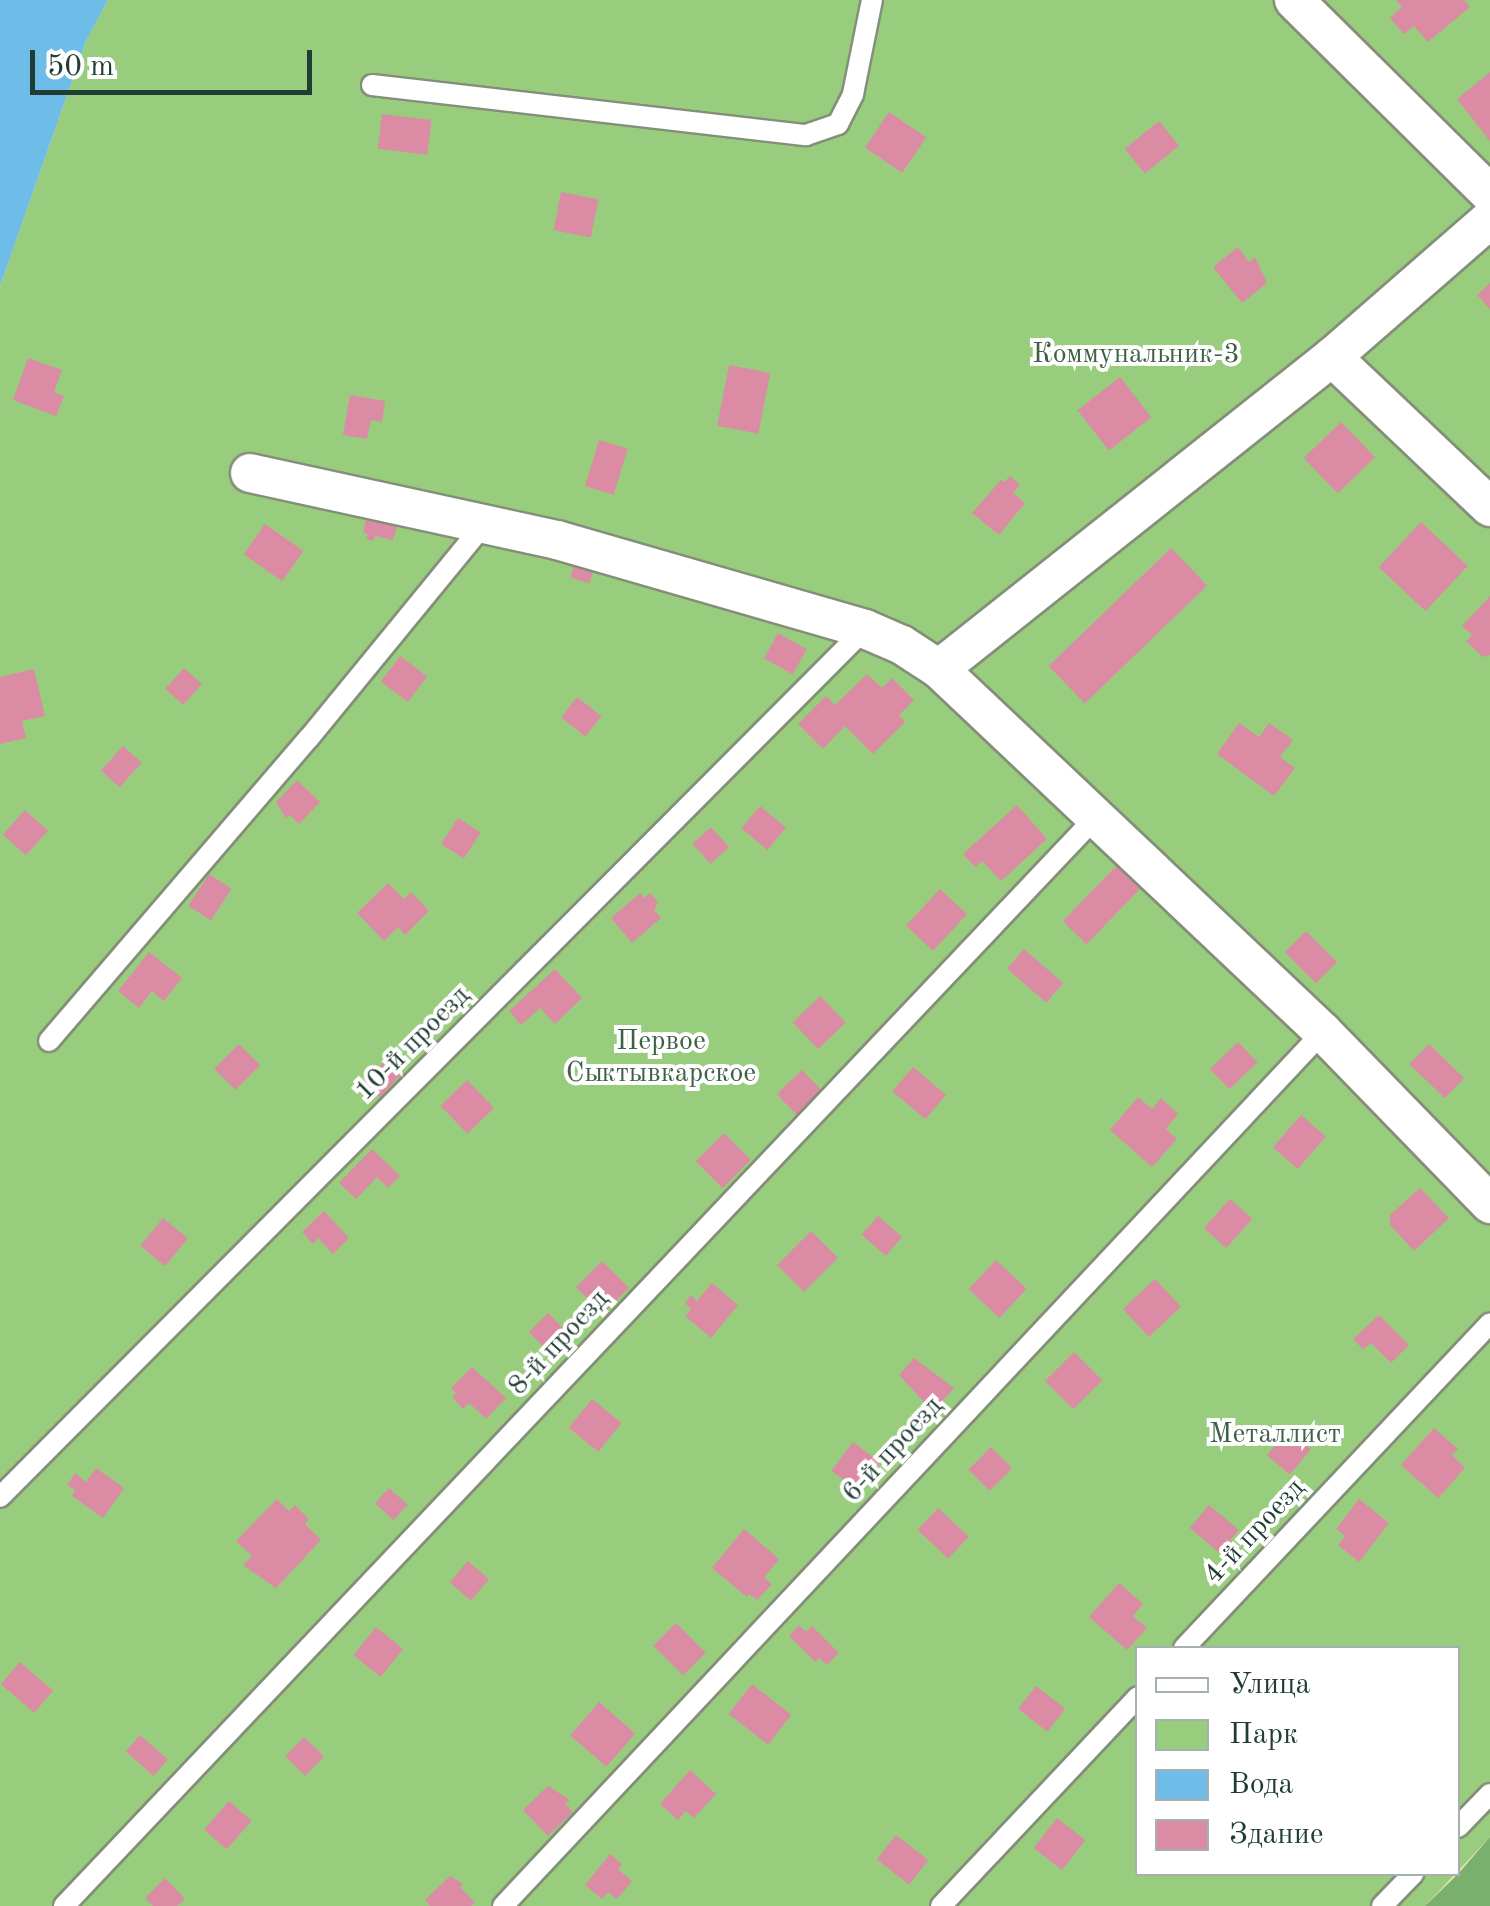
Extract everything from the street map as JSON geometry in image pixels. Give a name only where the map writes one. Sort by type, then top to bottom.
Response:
[{"type":"street","points":[[1294,0],[1490,194]]},
{"type":"street","points":[[939,669],[1332,357],[1490,219]]},
{"type":"street","points":[[1332,357],[1490,507]]},
{"type":"street","points":[[250,473],[557,540],[865,630],[902,645],[939,669],[1323,1032],[1490,1204]]},
{"type":"lane","points":[[372,85],[806,135],[838,124],[854,94],[872,0]]},
{"type":"lane","points":[[48,1041],[309,738],[485,524]]},
{"type":"lane","name":"10-й проезд","points":[[0,1496],[865,630]]},
{"type":"lane","name":"8-й проезд","points":[[64,1906],[1094,819]]},
{"type":"lane","name":"6-й проезд","points":[[503,1906],[1323,1032]]},
{"type":"lane","name":"4-й проезд","points":[[1186,1646],[1490,1323]]},
{"type":"lane","points":[[941,1906],[1135,1701]]},
{"type":"lane","points":[[1460,1825],[1490,1794]]},
{"type":"lane","points":[[1382,1906],[1411,1876]]},
{"type":"green space","points":[[108,0],[1490,0],[1490,1837],[1460,1869],[1460,1646],[1135,1646],[1135,1876],[1453,1876],[1425,1906],[0,1906],[0,286],[86,41]]},
{"type":"green space","points":[[1490,1837],[1490,1906],[1425,1906],[1460,1876]]},
{"type":"water","points":[[0,0],[108,0],[86,41],[0,286]]},
{"type":"building","points":[[1396,0],[1464,0],[1470,7],[1428,42],[1414,26],[1404,34],[1390,18],[1402,7]]},
{"type":"building","points":[[1490,72],[1490,141],[1457,99]]},
{"type":"building","points":[[889,112],[926,137],[902,173],[865,148]]},
{"type":"building","points":[[382,114],[432,120],[427,155],[378,149]]},
{"type":"building","points":[[1159,121],[1179,146],[1145,174],[1125,149]]},
{"type":"building","points":[[561,192],[598,199],[591,238],[554,230]]},
{"type":"building","points":[[1238,247],[1249,262],[1255,257],[1267,283],[1242,303],[1213,267]]},
{"type":"building","points":[[1490,283],[1490,309],[1477,295]]},
{"type":"building","points":[[28,358],[62,370],[54,392],[64,396],[56,416],[13,400]]},
{"type":"building","points":[[729,365],[770,373],[758,434],[717,426]]},
{"type":"building","points":[[1120,377],[1151,417],[1109,450],[1077,410]]},
{"type":"building","points":[[350,395],[385,401],[382,422],[371,420],[367,439],[343,435]]},
{"type":"building","points":[[1341,422],[1375,457],[1338,493],[1304,458]]},
{"type":"building","points":[[599,440],[628,449],[614,495],[585,486]]},
{"type":"building","points":[[1010,476],[1020,485],[1013,493],[1025,503],[999,535],[972,513],[1001,480],[1004,482]]},
{"type":"building","points":[[366,518],[397,526],[393,540],[375,536],[373,541],[366,539]]},
{"type":"building","points":[[1421,522],[1468,566],[1426,611],[1379,567]]},
{"type":"building","points":[[265,524],[304,551],[282,581],[244,554]]},
{"type":"building","points":[[1171,548],[1207,585],[1085,703],[1049,666]]},
{"type":"building","points":[[575,563],[594,569],[589,583],[570,577]]},
{"type":"building","points":[[1490,596],[1490,655],[1483,657],[1466,641],[1472,635],[1462,626]]},
{"type":"building","points":[[778,633],[807,649],[793,674],[764,658]]},
{"type":"building","points":[[400,656],[427,676],[408,702],[381,682]]},
{"type":"building","points":[[184,668],[202,684],[183,705],[165,689]]},
{"type":"building","points":[[34,669],[45,716],[22,721],[26,738],[0,744],[0,677]]},
{"type":"building","points":[[867,674],[882,688],[892,678],[914,700],[899,715],[905,722],[873,754],[845,726],[823,749],[798,724],[826,696],[835,705]]},
{"type":"building","points":[[577,697],[601,716],[585,737],[561,717]]},
{"type":"building","points":[[1239,723],[1259,737],[1269,723],[1293,740],[1280,757],[1295,768],[1274,796],[1217,754]]},
{"type":"building","points":[[123,746],[142,763],[119,787],[101,771]]},
{"type":"building","points":[[297,780],[320,802],[299,824],[290,815],[286,818],[276,802]]},
{"type":"building","points":[[1017,805],[1047,839],[1001,881],[982,861],[975,867],[963,854]]},
{"type":"building","points":[[760,806],[786,828],[767,850],[741,828]]},
{"type":"building","points":[[25,810],[48,831],[26,855],[3,835]]},
{"type":"building","points":[[458,818],[481,833],[464,859],[441,844]]},
{"type":"building","points":[[711,827],[729,847],[710,864],[692,844]]},
{"type":"building","points":[[1119,863],[1143,886],[1086,944],[1063,921]]},
{"type":"building","points":[[209,874],[232,889],[211,921],[188,906]]},
{"type":"building","points":[[388,883],[404,899],[411,892],[429,911],[405,935],[398,927],[384,941],[357,913]]},
{"type":"building","points":[[940,889],[967,914],[933,951],[906,926]]},
{"type":"building","points":[[640,893],[644,898],[650,893],[658,902],[654,910],[661,918],[632,943],[611,918]]},
{"type":"building","points":[[1306,931],[1337,962],[1316,983],[1285,952]]},
{"type":"building","points":[[1024,949],[1063,983],[1046,1003],[1007,969]]},
{"type":"building","points":[[149,952],[182,978],[164,1001],[152,991],[139,1008],[118,991]]},
{"type":"building","points":[[555,969],[582,998],[555,1024],[540,1008],[521,1025],[509,1011]]},
{"type":"building","points":[[820,996],[846,1023],[818,1049],[793,1022]]},
{"type":"building","points":[[1238,1042],[1257,1062],[1229,1089],[1210,1069]]},
{"type":"building","points":[[239,1044],[260,1065],[235,1090],[214,1069]]},
{"type":"building","points":[[1429,1044],[1464,1078],[1445,1098],[1410,1064]]},
{"type":"building","points":[[385,1061],[400,1075],[380,1097],[365,1083]]},
{"type":"building","points":[[913,1067],[946,1095],[925,1119],[892,1092]]},
{"type":"building","points":[[802,1070],[822,1091],[797,1115],[777,1094]]},
{"type":"building","points":[[467,1080],[494,1108],[467,1134],[440,1106]]},
{"type":"building","points":[[1138,1097],[1152,1109],[1161,1098],[1178,1114],[1166,1129],[1177,1139],[1152,1167],[1110,1130]]},
{"type":"building","points":[[1301,1115],[1326,1137],[1298,1169],[1273,1147]]},
{"type":"building","points":[[724,1133],[751,1160],[723,1188],[696,1161]]},
{"type":"building","points":[[372,1149],[400,1176],[388,1188],[377,1177],[356,1199],[339,1183]]},
{"type":"building","points":[[1420,1188],[1449,1218],[1414,1251],[1390,1225],[1390,1215]]},
{"type":"building","points":[[1230,1199],[1252,1219],[1226,1248],[1204,1228]]},
{"type":"building","points":[[324,1211],[349,1238],[333,1254],[318,1238],[313,1244],[302,1232]]},
{"type":"building","points":[[878,1216],[902,1237],[886,1256],[862,1235]]},
{"type":"building","points":[[163,1218],[188,1238],[165,1266],[140,1246]]},
{"type":"building","points":[[811,1231],[838,1258],[804,1292],[777,1265]]},
{"type":"building","points":[[996,1260],[1027,1289],[999,1318],[969,1289]]},
{"type":"building","points":[[602,1261],[629,1288],[603,1314],[576,1287]]},
{"type":"building","points":[[1155,1279],[1181,1307],[1149,1337],[1123,1309]]},
{"type":"building","points":[[712,1283],[738,1305],[711,1338],[685,1316],[691,1309],[685,1303],[691,1295],[697,1301]]},
{"type":"building","points":[[548,1313],[572,1337],[553,1356],[529,1332]]},
{"type":"building","points":[[1379,1315],[1409,1345],[1391,1363],[1371,1343],[1363,1349],[1353,1339]]},
{"type":"building","points":[[1074,1352],[1102,1380],[1073,1409],[1045,1381]]},
{"type":"building","points":[[914,1358],[954,1388],[933,1412],[899,1375]]},
{"type":"building","points":[[472,1367],[506,1398],[486,1419],[469,1403],[463,1409],[452,1397],[456,1393],[451,1388]]},
{"type":"building","points":[[592,1399],[622,1423],[598,1452],[569,1428]]},
{"type":"building","points":[[1434,1428],[1458,1449],[1452,1455],[1465,1468],[1438,1498],[1401,1465]]},
{"type":"building","points":[[1288,1430],[1311,1449],[1290,1475],[1267,1455]]},
{"type":"building","points":[[853,1442],[880,1462],[858,1491],[831,1471]]},
{"type":"building","points":[[991,1447],[1012,1468],[990,1491],[968,1470]]},
{"type":"building","points":[[96,1468],[124,1488],[103,1518],[72,1496],[75,1490],[67,1485],[75,1473],[86,1482]]},
{"type":"building","points":[[389,1488],[408,1505],[394,1520],[375,1504]]},
{"type":"building","points":[[277,1499],[289,1511],[295,1505],[309,1519],[305,1524],[321,1540],[276,1588],[243,1565],[252,1556],[236,1541]]},
{"type":"building","points":[[1359,1499],[1389,1523],[1359,1562],[1338,1545],[1345,1536],[1336,1529]]},
{"type":"building","points":[[1209,1505],[1239,1530],[1220,1553],[1190,1528]]},
{"type":"building","points":[[938,1508],[969,1537],[948,1559],[918,1530]]},
{"type":"building","points":[[744,1529],[779,1559],[764,1578],[772,1584],[757,1600],[749,1594],[747,1597],[712,1568]]},
{"type":"building","points":[[468,1561],[489,1579],[471,1601],[450,1582]]},
{"type":"building","points":[[1119,1583],[1143,1604],[1133,1616],[1147,1628],[1127,1650],[1089,1617]]},
{"type":"building","points":[[676,1623],[706,1653],[683,1675],[653,1646]]},
{"type":"building","points":[[799,1625],[806,1632],[812,1626],[839,1653],[827,1665],[819,1658],[816,1662],[789,1636]]},
{"type":"building","points":[[376,1627],[403,1649],[381,1677],[353,1655]]},
{"type":"building","points":[[20,1662],[53,1691],[34,1713],[1,1684]]},
{"type":"building","points":[[752,1684],[791,1715],[768,1745],[729,1714]]},
{"type":"building","points":[[1036,1686],[1065,1709],[1047,1732],[1018,1709]]},
{"type":"building","points":[[599,1702],[635,1733],[606,1767],[570,1735]]},
{"type":"building","points":[[140,1735],[168,1759],[153,1776],[126,1752]]},
{"type":"building","points":[[304,1737],[324,1756],[305,1776],[285,1756]]},
{"type":"building","points":[[690,1770],[716,1794],[694,1818],[686,1811],[678,1820],[660,1804]]},
{"type":"building","points":[[548,1786],[570,1800],[565,1804],[573,1812],[548,1836],[523,1810]]},
{"type":"building","points":[[229,1801],[252,1821],[227,1849],[204,1830]]},
{"type":"building","points":[[1057,1818],[1085,1840],[1062,1870],[1034,1848]]},
{"type":"building","points":[[896,1835],[928,1860],[909,1885],[877,1859]]},
{"type":"building","points":[[610,1854],[622,1864],[618,1869],[632,1881],[617,1899],[608,1892],[602,1899],[585,1885]]},
{"type":"building","points":[[450,1876],[463,1884],[460,1887],[475,1903],[430,1906],[425,1900]]},
{"type":"building","points":[[165,1878],[185,1899],[177,1906],[153,1906],[145,1898]]},
{"type":"park label","name":"Коммунальник-3","points":[[1136,355]]},
{"type":"park label","name":"Первое Сыктывкарское","points":[[661,1058]]},
{"type":"park label","name":"Металлист","points":[[1275,1435]]}]
